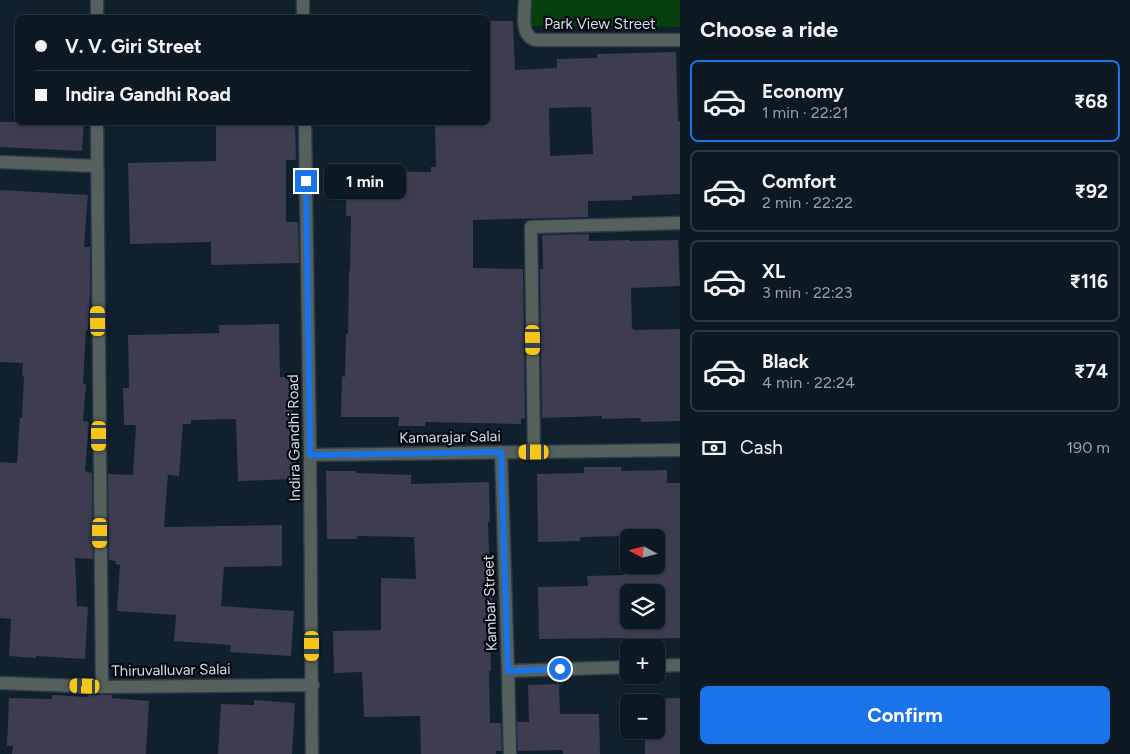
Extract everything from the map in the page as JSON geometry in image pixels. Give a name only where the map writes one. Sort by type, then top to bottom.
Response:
[{"type":"street","points":[[97,0],[97,15]]},
{"type":"street","points":[[303,0],[303,15]]},
{"type":"street","name":"Park View Street","points":[[525,0],[524,27],[528,36],[533,39],[680,40]]},
{"type":"street","points":[[96,125],[102,687]]},
{"type":"street","name":"Indira Gandhi Road","points":[[305,125],[313,685],[312,754]]},
{"type":"street","points":[[0,162],[96,166]]},
{"type":"street","points":[[534,452],[531,227],[680,223]]},
{"type":"street","name":"Kamarajar Salai","points":[[310,455],[680,450]]},
{"type":"street","name":"Kambar Street","points":[[501,452],[510,754]]},
{"type":"street","points":[[665,666],[680,665]]},
{"type":"street","points":[[508,671],[620,667]]},
{"type":"street","name":"Thiruvalluvar Salai","points":[[0,683],[102,687],[313,685]]},
{"type":"green space","points":[[527,0],[680,0],[680,27],[527,26]]},
{"type":"building","points":[[490,21],[513,21],[515,70],[557,68],[557,59],[597,58],[597,54],[676,52],[678,121],[680,121],[680,194],[632,196],[632,200],[588,201],[588,217],[473,220],[473,268],[523,269],[525,418],[521,419],[521,424],[425,422],[425,426],[398,426],[399,417],[341,417],[342,376],[345,377],[346,334],[348,334],[350,271],[351,216],[346,216],[347,171],[431,172],[431,167],[436,167],[435,125],[490,125]],"holes":[[[591,107],[593,154],[550,156],[549,108]]]},
{"type":"building","points":[[0,122],[15,122],[15,125],[84,125],[82,151],[0,147]]},
{"type":"building","points":[[216,125],[295,125],[296,160],[286,160],[286,222],[298,222],[299,263],[211,265],[211,242],[130,244],[128,163],[216,161]]},
{"type":"building","points":[[0,190],[88,195],[84,247],[90,247],[90,291],[83,384],[86,384],[83,421],[89,422],[85,471],[92,473],[93,559],[75,558],[77,606],[88,607],[85,659],[9,656],[11,619],[0,618],[0,462],[17,463],[24,376],[22,375],[23,363],[0,362]]},
{"type":"building","points":[[589,234],[589,241],[678,240],[680,286],[631,288],[632,329],[680,329],[680,421],[641,422],[640,418],[602,419],[602,416],[542,418],[540,269],[543,269],[542,235]]},
{"type":"building","points":[[279,324],[280,377],[291,377],[296,479],[238,481],[236,419],[191,420],[191,424],[183,424],[179,476],[168,475],[164,527],[282,525],[282,566],[224,567],[221,606],[294,611],[291,656],[230,652],[231,645],[174,641],[176,615],[117,611],[120,565],[115,564],[116,561],[109,560],[108,474],[133,475],[136,425],[124,425],[123,388],[129,388],[128,335],[219,333],[219,325]]},
{"type":"building","points":[[584,467],[621,467],[621,471],[667,470],[667,483],[680,483],[680,638],[539,639],[538,587],[588,586],[587,576],[665,574],[665,529],[620,529],[620,536],[580,537],[580,541],[538,542],[537,474],[584,473]]},
{"type":"building","points":[[326,471],[411,475],[411,484],[489,482],[490,522],[488,522],[493,622],[490,622],[490,723],[501,723],[502,751],[496,751],[496,754],[421,754],[420,716],[364,717],[362,672],[334,673],[333,631],[381,630],[381,578],[416,579],[414,537],[357,536],[357,539],[327,539]]},
{"type":"building","points":[[559,684],[560,714],[599,714],[600,754],[563,754],[563,750],[518,751],[517,722],[529,722],[528,685]]},
{"type":"building","points":[[52,695],[88,697],[88,695],[112,695],[112,698],[149,701],[146,754],[12,754],[13,746],[7,746],[9,698],[52,699]]},
{"type":"building","points":[[665,698],[680,698],[680,754],[645,754],[645,739],[665,739]]},
{"type":"building","points":[[254,700],[295,703],[292,754],[218,754],[221,704],[254,705]]},
{"type":"route","points":[[306,181],[310,455],[501,452],[508,671],[560,669]]}]
